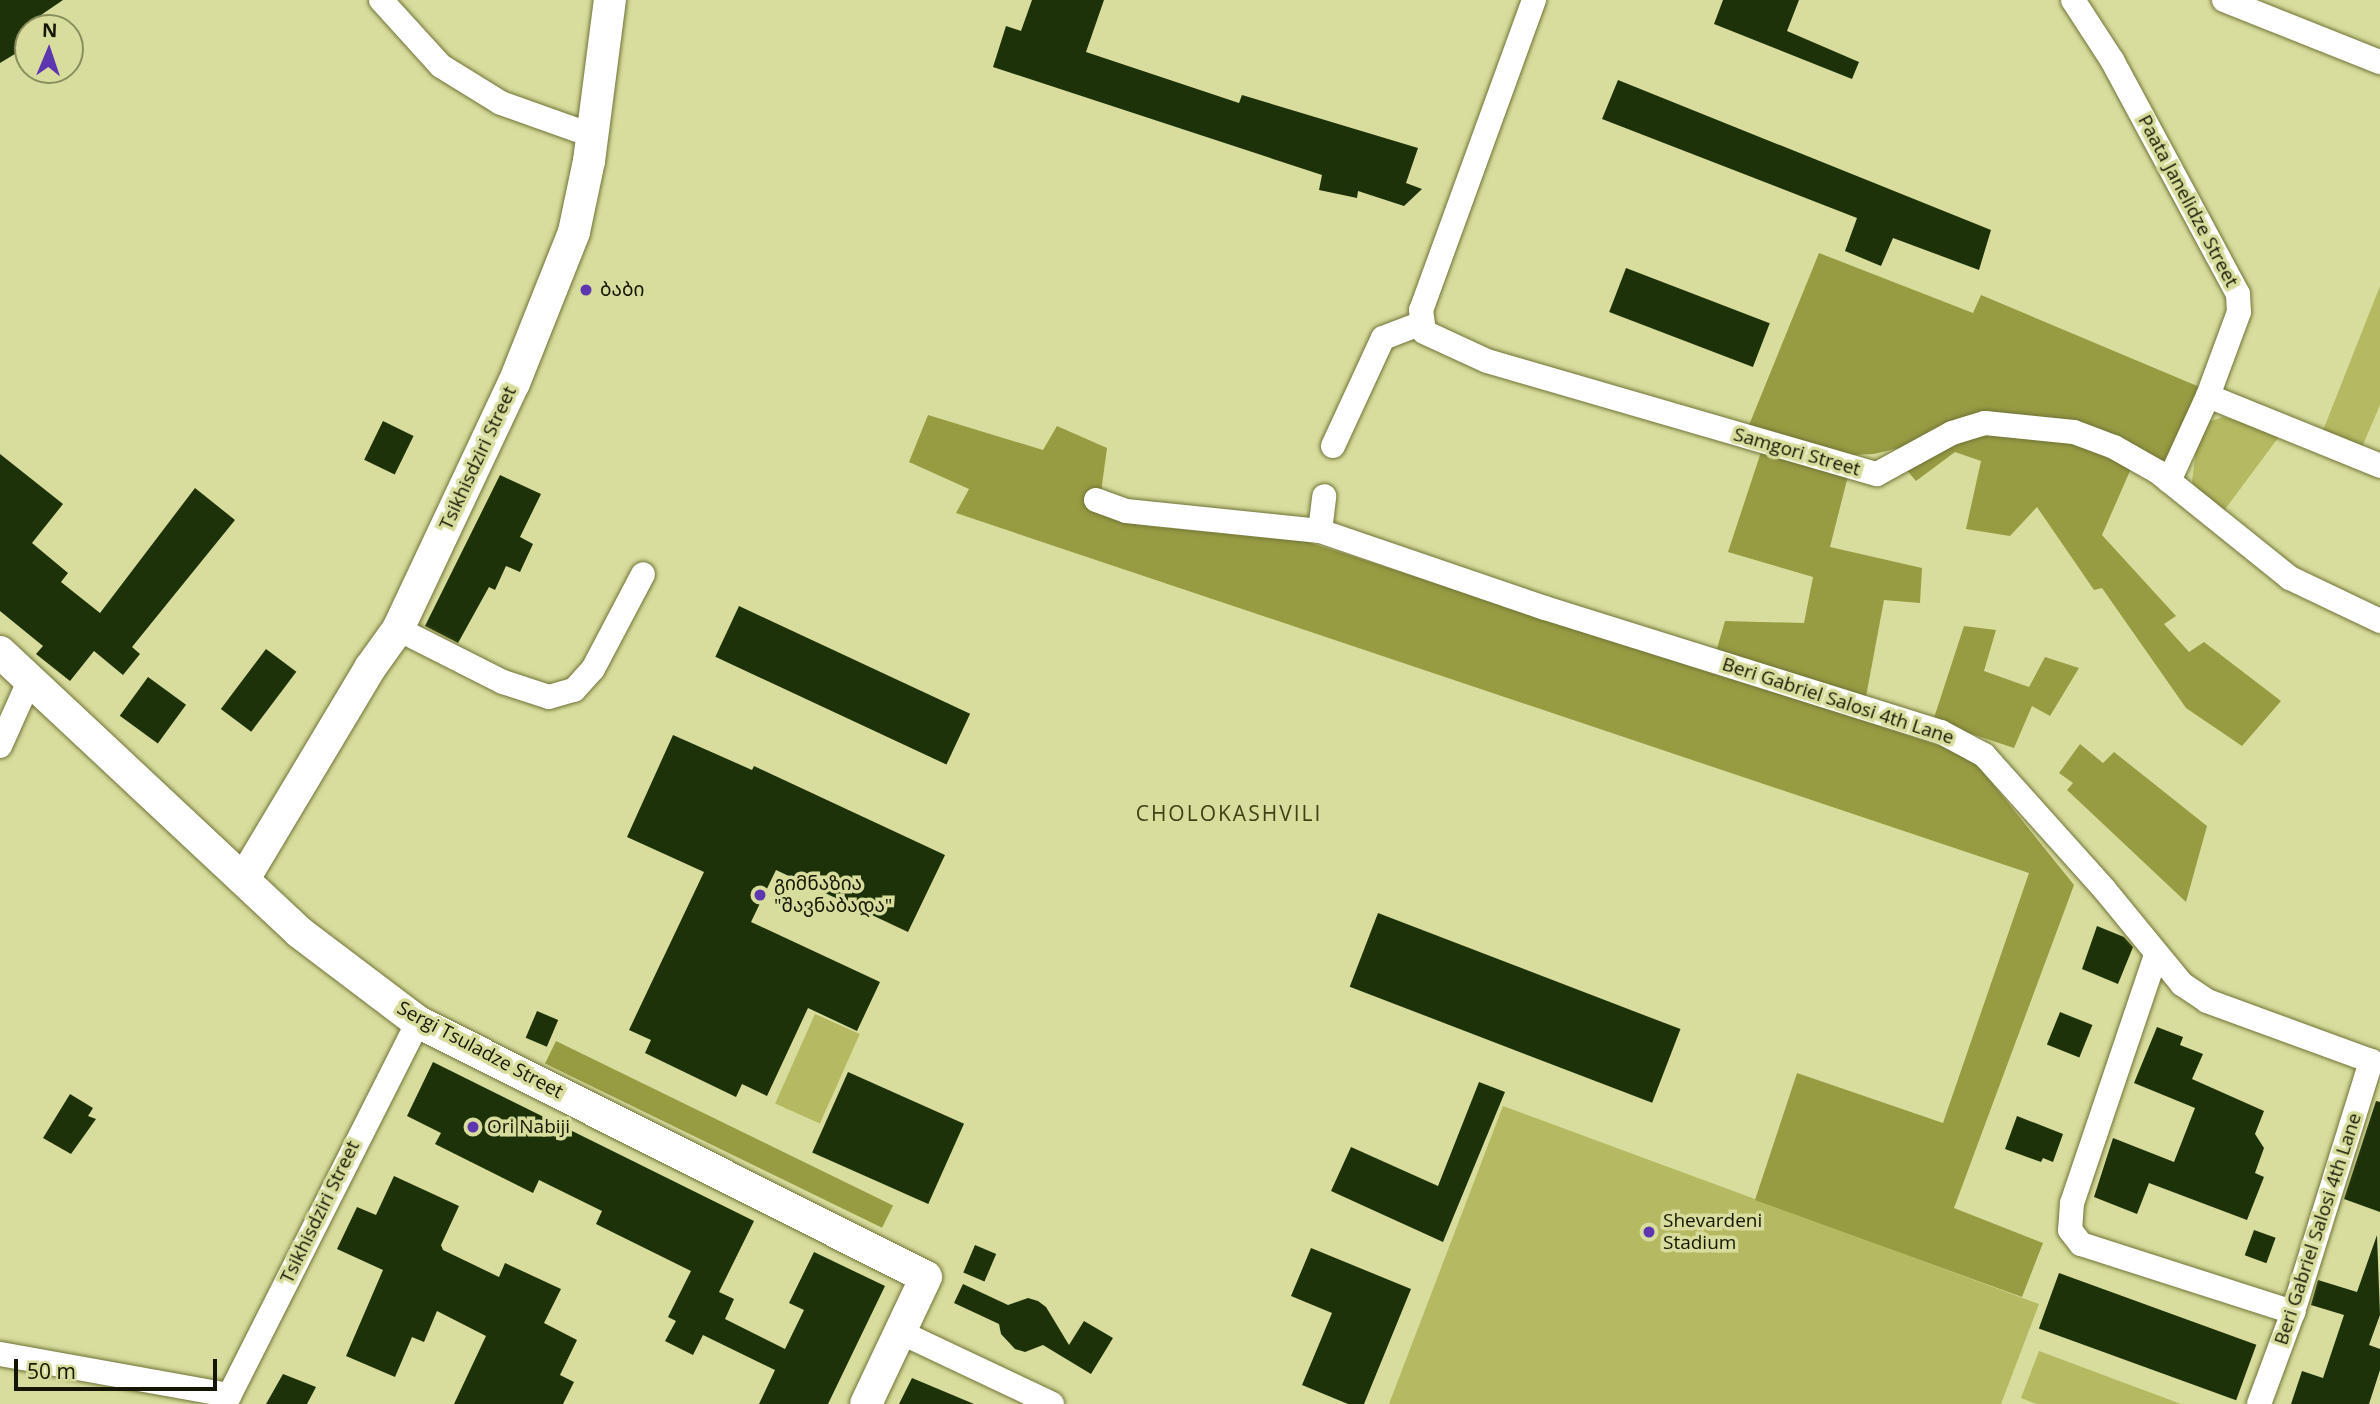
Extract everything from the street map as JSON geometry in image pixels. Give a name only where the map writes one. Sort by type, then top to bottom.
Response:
[{"type":"street","points":[[381,0],[441,66],[501,103],[591,135]]},
{"type":"street","name":"Tsikhisdziri Street","points":[[245,877],[370,668],[398,629],[514,383],[569,244],[591,135],[611,0]]},
{"type":"street","points":[[1333,446],[1383,338],[1420,324],[1534,0]]},
{"type":"street","name":"Paata Janelidze Street","points":[[2073,0],[2112,60],[2238,294],[2239,312],[2208,396],[2169,481]]},
{"type":"street","points":[[2224,0],[2380,62]]},
{"type":"street","name":"Samgori Street","points":[[1420,324],[1424,332],[1487,361],[1851,470],[1877,474],[1952,433],[1985,424],[2012,424],[2074,432],[2114,447],[2169,481],[2290,578],[2380,621]]},
{"type":"street","points":[[2208,396],[2380,466]]},
{"type":"street","points":[[1320,531],[1324,496]]},
{"type":"street","name":"Beri Gabriel Salosi 4th Lane","points":[[1096,500],[1126,511],[1320,531],[1966,744],[1984,755],[2105,890],[2156,956],[2182,984],[2207,1001],[2375,1057],[2293,1312],[2259,1404]]},
{"type":"street","points":[[398,629],[503,682],[549,697],[574,690],[593,669],[643,574]]},
{"type":"street","name":"Sergi Tsuladze Street","points":[[0,652],[31,677],[339,965],[418,1022],[926,1277],[900,1332]]},
{"type":"street","points":[[0,746],[31,677]]},
{"type":"street","points":[[2156,956],[2072,1203],[2070,1230],[2081,1244],[2293,1312]]},
{"type":"street","name":"Tsikhisdziri Street","points":[[227,1399],[418,1022]]},
{"type":"street","points":[[866,1404],[900,1332],[1052,1404]]},
{"type":"street","points":[[0,1354],[227,1399]]},
{"type":"green space","points":[[1819,253],[1973,313],[1981,295],[2202,388],[2165,465],[2084,424],[1920,443],[1874,454],[1827,456],[1747,430]]},
{"type":"green space","points":[[2380,286],[2380,405],[2362,447],[2322,433]]},
{"type":"green space","points":[[928,415],[1043,450],[1057,426],[1107,448],[1099,507],[1138,525],[1308,542],[1953,750],[1980,768],[2074,885],[1954,1208],[2043,1243],[2022,1297],[1755,1200],[1797,1073],[1943,1123],[2029,873],[956,513],[969,489],[909,462]]},
{"type":"green space","points":[[2223,417],[2281,434],[2223,512],[2194,490],[2192,481],[2198,436],[2205,423]]},
{"type":"green space","points":[[2042,431],[2133,464],[2102,535],[2176,616],[2164,624],[2189,652],[2204,642],[2281,701],[2242,746],[2186,708],[2102,588],[2094,590],[2037,507],[2010,536],[1966,529],[1981,461],[1955,452],[1916,481],[1905,468],[1954,437]]},
{"type":"green space","points":[[1762,449],[1848,476],[1830,547],[1922,568],[1920,603],[1884,600],[1865,702],[1716,652],[1725,621],[1804,623],[1813,577],[1728,552]]},
{"type":"green space","points":[[1964,626],[1996,630],[1984,671],[2029,687],[2045,657],[2079,668],[2050,716],[2032,706],[2014,748],[1933,721]]},
{"type":"green space","points":[[2080,744],[2103,763],[2114,752],[2207,826],[2186,902],[2067,790],[2073,783],[2059,773]]},
{"type":"green space","points":[[815,1014],[860,1034],[820,1123],[775,1104]]},
{"type":"green space","points":[[556,1041],[893,1205],[882,1228],[545,1063]]},
{"type":"green space","name":"Shevardeni Stadium","points":[[1503,1106],[2039,1304],[2001,1404],[1389,1404]]},
{"type":"green space","points":[[2039,1351],[2181,1404],[2037,1404],[2021,1398]]},
{"type":"building","points":[[0,0],[63,0],[42,14],[14,14],[14,54],[0,63]]},
{"type":"building","points":[[1032,0],[1104,0],[1086,52],[1239,103],[1242,95],[1418,148],[1406,183],[1422,189],[1404,206],[1358,191],[1357,198],[1319,190],[1322,175],[993,67],[1006,26],[1021,31]]},
{"type":"building","points":[[1723,0],[1799,0],[1787,31],[1859,62],[1852,79],[1714,24]]},
{"type":"building","points":[[1618,80],[1991,230],[1979,270],[1893,238],[1881,266],[1845,251],[1857,218],[1602,119]]},
{"type":"building","points":[[1626,268],[1770,323],[1753,367],[1609,312]]},
{"type":"building","points":[[383,421],[414,436],[395,475],[364,460]]},
{"type":"building","points":[[0,454],[63,504],[32,543],[68,573],[61,582],[100,613],[195,488],[235,520],[132,647],[140,654],[123,675],[94,651],[70,681],[36,654],[43,646],[0,611]]},
{"type":"building","points":[[500,475],[541,494],[520,537],[533,544],[520,572],[506,566],[495,590],[489,587],[458,643],[425,626]]},
{"type":"building","points":[[739,606],[970,714],[946,765],[715,657]]},
{"type":"building","points":[[266,649],[296,672],[251,732],[221,709]]},
{"type":"building","points":[[148,677],[186,705],[158,743],[120,716]]},
{"type":"building","points":[[673,735],[752,770],[754,766],[945,855],[908,932],[776,870],[751,922],[880,982],[857,1031],[808,1008],[767,1096],[742,1084],[736,1097],[645,1053],[651,1040],[629,1030],[704,872],[627,837]]},
{"type":"building","points":[[1378,913],[1680,1029],[1652,1103],[1350,987]]},
{"type":"building","points":[[2097,926],[2124,937],[2133,947],[2118,984],[2082,969]]},
{"type":"building","points":[[537,1011],[558,1020],[547,1047],[526,1038]]},
{"type":"building","points":[[2060,1012],[2092,1025],[2079,1058],[2047,1044]]},
{"type":"building","points":[[2157,1027],[2183,1037],[2180,1045],[2203,1054],[2192,1079],[2264,1111],[2255,1134],[2264,1148],[2255,1173],[2264,1177],[2247,1220],[2149,1183],[2137,1214],[2094,1197],[2113,1138],[2174,1162],[2195,1108],[2134,1083]]},
{"type":"building","points":[[433,1062],[754,1221],[719,1292],[734,1299],[725,1319],[785,1349],[804,1310],[789,1303],[814,1252],[885,1286],[828,1404],[759,1404],[775,1370],[703,1335],[693,1355],[665,1341],[676,1321],[668,1317],[691,1271],[596,1224],[602,1211],[539,1180],[533,1193],[435,1144],[441,1133],[407,1116]]},
{"type":"building","points":[[848,1072],[964,1124],[928,1204],[812,1152]]},
{"type":"building","points":[[1479,1082],[1505,1092],[1443,1242],[1331,1191],[1351,1147],[1438,1186]]},
{"type":"building","points":[[70,1094],[93,1108],[88,1116],[96,1119],[71,1154],[43,1138]]},
{"type":"building","points":[[2376,1101],[2380,1102],[2380,1212],[2344,1199]]},
{"type":"building","points":[[2017,1116],[2063,1134],[2053,1162],[2043,1158],[2041,1162],[2005,1149]]},
{"type":"building","points":[[394,1176],[459,1206],[441,1245],[443,1250],[499,1277],[505,1263],[561,1289],[544,1323],[577,1340],[560,1375],[574,1382],[563,1404],[454,1404],[486,1336],[437,1311],[424,1342],[412,1337],[395,1377],[346,1356],[383,1270],[337,1249],[357,1207],[376,1215]]},
{"type":"building","points":[[2254,1230],[2276,1238],[2266,1263],[2245,1255]]},
{"type":"building","points":[[2377,1235],[2380,1315],[2369,1345],[2380,1349],[2380,1370],[2369,1404],[2291,1404],[2302,1371],[2323,1378],[2344,1315],[2311,1305],[2318,1280],[2357,1292]]},
{"type":"building","points":[[975,1245],[996,1254],[984,1282],[963,1273]]},
{"type":"building","points":[[1311,1248],[1411,1289],[1364,1404],[1348,1404],[1302,1385],[1332,1313],[1291,1296]]},
{"type":"building","points":[[2059,1273],[2256,1345],[2236,1400],[2039,1328]]},
{"type":"building","points":[[963,1284],[1008,1305],[1028,1298],[1038,1301],[1046,1307],[1069,1345],[1084,1321],[1113,1338],[1091,1374],[1043,1345],[1025,1352],[1015,1349],[1001,1334],[999,1324],[954,1303]]},
{"type":"building","points":[[283,1374],[316,1387],[307,1404],[266,1404]]},
{"type":"building","points":[[912,1378],[974,1404],[899,1404]]},
{"type":"place","name":"ბაბი","points":[[586,290]]},
{"type":"place","name":"გიმნაზია \"შავნაბადა\"","points":[[760,895]]},
{"type":"place","name":"Ori Nabiji","points":[[473,1127]]},
{"type":"place","name":"Shevardeni Stadium","points":[[1649,1232]]},
{"type":"district","name":"CHOLOKASHVILI","points":[[1229,813]]}]
